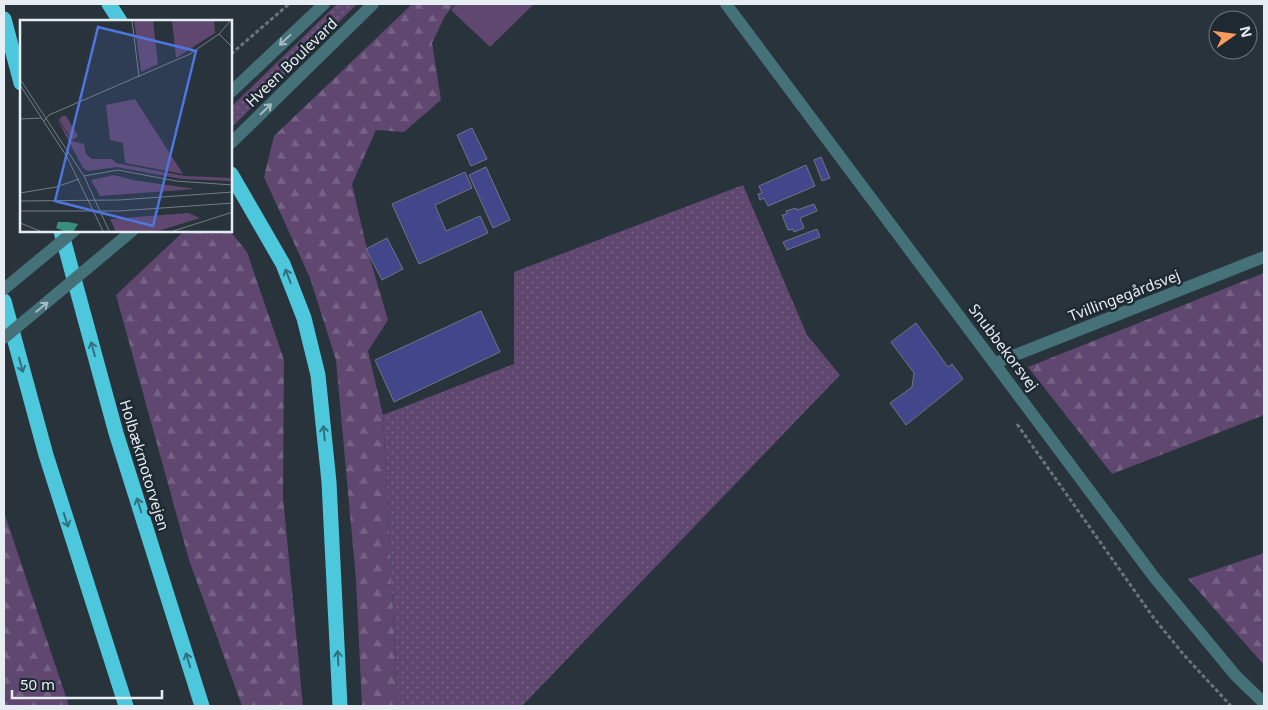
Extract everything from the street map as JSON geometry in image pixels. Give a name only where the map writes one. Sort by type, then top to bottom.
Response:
[{"type":"highway","points":[[110,4],[119,20]]},
{"type":"highway","points":[[4,19],[20,80]]},
{"type":"highway","points":[[232,176],[283,264],[304,318],[318,375],[329,482],[340,706]]},
{"type":"highway","name":"Holbækmotorvejen","points":[[61,232],[116,433],[202,706]]},
{"type":"highway","points":[[4,300],[46,455],[126,706]]},
{"type":"street","name":"Hveen Boulevard","points":[[232,91],[324,4]]},
{"type":"street","name":"Hveen Boulevard","points":[[232,142],[373,4]]},
{"type":"street","name":"Snubbekorsvej","points":[[726,4],[1154,577],[1236,676],[1264,703]]},
{"type":"street","points":[[4,288],[73,232]]},
{"type":"street","points":[[4,338],[131,232]]},
{"type":"street","name":"Tvillingegårdsvej","points":[[995,363],[1264,257]]},
{"type":"path","points":[[232,53],[290,4]]},
{"type":"path","points":[[1014,417],[1022,434],[1153,617],[1184,655],[1231,706]]},
{"type":"green space","points":[[337,4],[357,4],[232,127],[232,106]]},
{"type":"green space","points":[[412,4],[454,4],[445,16],[432,43],[441,100],[404,132],[376,130],[352,184],[366,245],[388,320],[368,351],[383,415],[398,706],[362,706],[356,580],[336,360],[310,278],[264,177],[274,136]]},
{"type":"green space","points":[[456,4],[534,4],[490,47],[451,10]]},
{"type":"green space","points":[[743,185],[807,335],[840,375],[522,706],[398,706],[383,415],[514,364],[514,272]]},
{"type":"green space","points":[[183,232],[231,232],[247,252],[284,360],[283,497],[303,706],[242,706],[189,560],[116,295]]},
{"type":"green space","points":[[1264,273],[1264,415],[1112,474],[1028,367]]},
{"type":"green space","points":[[4,512],[69,706],[4,706]]},
{"type":"green space","points":[[1264,553],[1264,665],[1188,579]]},
{"type":"building","points":[[472,128],[487,159],[471,166],[457,135]]},
{"type":"building","points":[[821,157],[830,178],[822,181],[814,160]]},
{"type":"building","points":[[806,165],[815,186],[768,206],[764,198],[760,200],[758,194],[762,193],[759,186]]},
{"type":"building","points":[[486,167],[510,220],[493,228],[469,175]]},
{"type":"building","points":[[465,172],[472,188],[435,205],[446,231],[480,216],[488,233],[419,264],[392,204]]},
{"type":"building","points":[[814,204],[817,211],[800,218],[804,228],[794,232],[793,229],[788,230],[782,215],[787,214],[786,211],[796,208],[797,210]]},
{"type":"building","points":[[817,229],[820,237],[787,250],[783,242]]},
{"type":"building","points":[[387,238],[403,269],[382,280],[366,249]]},
{"type":"building","points":[[481,311],[500,352],[394,402],[375,360]]},
{"type":"building","points":[[916,323],[948,367],[952,364],[963,379],[906,425],[890,403],[912,387],[914,373],[891,342]]}]
